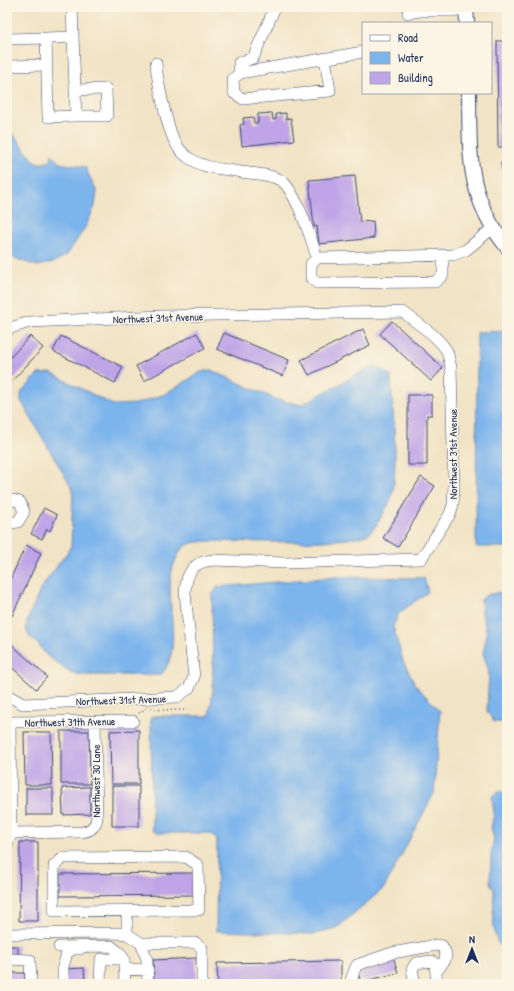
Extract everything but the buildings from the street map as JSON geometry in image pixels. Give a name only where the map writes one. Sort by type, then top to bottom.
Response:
[{"type":"main road","points":[[468,94],[471,170],[478,199],[493,228],[507,247]]},
{"type":"street","points":[[72,7],[76,116]]},
{"type":"street","points":[[240,73],[239,63],[253,58],[275,7]]},
{"type":"street","points":[[408,14],[420,11],[467,14]]},
{"type":"street","points":[[7,39],[73,37]]},
{"type":"street","points":[[46,38],[48,117],[107,116],[106,89],[75,90]]},
{"type":"street","points":[[325,58],[330,91],[243,99],[234,93],[233,79],[240,73],[325,58],[362,52]]},
{"type":"street","points":[[156,62],[157,75],[171,131],[180,151],[194,161],[207,166],[268,176],[281,180],[290,188],[312,241],[317,258]]},
{"type":"street","points":[[7,66],[47,65]]},
{"type":"street","points":[[443,256],[444,275],[435,282],[317,283],[311,278],[311,264],[317,258],[453,255],[466,250],[493,228]]},
{"type":"street","name":"Northwest 31st Avenue","points":[[7,329],[30,322],[154,317],[403,312],[432,334],[447,351],[451,367],[454,494],[450,514],[421,559],[283,563],[203,560],[197,564],[190,571],[186,586],[194,677],[189,688],[177,697],[23,704],[7,695]]},
{"type":"street","points":[[7,501],[12,500],[20,502],[24,512],[18,522],[7,522]]},
{"type":"street","name":"Northwest 31th Avenue","points":[[9,722],[133,721]]},
{"type":"street","points":[[7,846],[11,833],[9,722]]},
{"type":"street","name":"Northwest 30 Lane","points":[[11,833],[82,832],[88,831],[95,825],[97,816],[96,722]]},
{"type":"street","points":[[171,857],[186,857],[198,865],[199,910],[127,911],[54,911],[54,866],[63,858],[171,857]]},
{"type":"street","points":[[127,911],[127,934]]},
{"type":"street","points":[[58,984],[59,933]]},
{"type":"street","points":[[7,934],[112,933],[127,934],[141,943],[196,943],[202,948],[202,984]]},
{"type":"street","points":[[141,943],[146,955],[148,984]]},
{"type":"street","points":[[350,984],[354,976],[354,968],[357,964],[392,953],[437,945],[442,946],[446,954],[445,960],[436,972]]},
{"type":"street","points":[[59,947],[111,946],[120,953],[124,964],[125,984]]},
{"type":"street","points":[[64,984],[64,959],[67,953],[73,950],[110,951],[124,964]]},
{"type":"street","points":[[7,959],[30,960],[31,984]]},
{"type":"street","points":[[100,984],[101,959],[148,970]]},
{"type":"street","points":[[415,984],[412,969],[416,963],[432,961],[435,964],[438,984]]},
{"type":"path","points":[[133,721],[137,714],[145,708],[187,710]]},
{"type":"water","points":[[7,132],[11,132],[36,162],[42,163],[51,161],[52,154],[59,163],[85,167],[97,192],[95,206],[86,226],[67,255],[54,262],[37,266],[14,258],[7,247]]},
{"type":"water","points":[[507,331],[507,547],[476,547],[477,332]]},
{"type":"water","points":[[374,365],[391,376],[395,475],[390,501],[371,532],[361,536],[344,539],[320,541],[208,541],[194,543],[184,547],[176,559],[172,573],[170,588],[173,634],[172,649],[168,663],[161,675],[82,675],[70,672],[46,655],[39,645],[29,636],[26,629],[27,621],[41,588],[71,547],[73,490],[21,401],[21,393],[38,374],[51,373],[113,405],[136,404],[165,394],[201,372],[211,370],[275,399],[301,405]]},
{"type":"water","points":[[335,577],[424,578],[428,592],[399,613],[393,626],[403,661],[417,687],[440,711],[434,793],[384,888],[338,927],[315,934],[216,931],[217,840],[210,833],[158,833],[152,830],[152,716],[209,716],[213,691],[212,595],[218,587]]},
{"type":"water","points":[[507,592],[507,722],[494,722],[487,711],[489,671],[483,653],[487,633],[482,613],[481,600],[486,595]]},
{"type":"water","points":[[497,792],[507,792],[507,953],[501,948],[495,933],[493,915],[494,890],[490,883],[491,855],[494,838],[491,828],[494,814],[492,796]]}]
